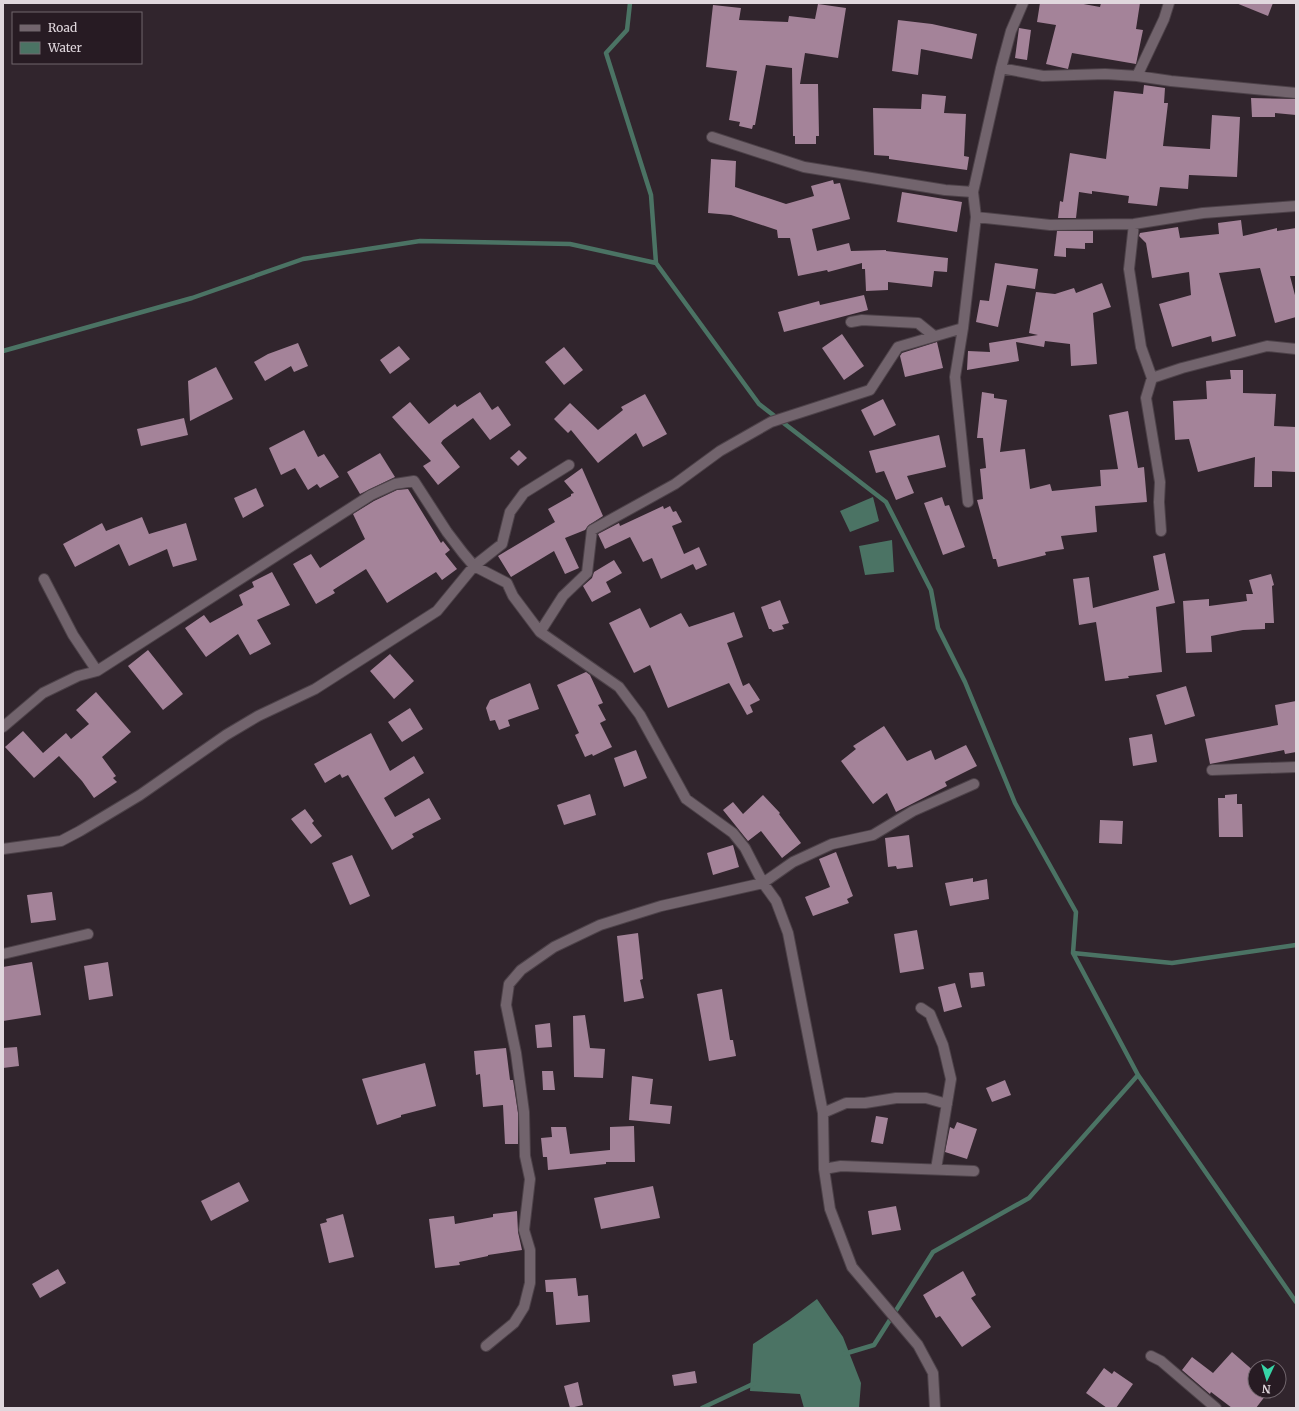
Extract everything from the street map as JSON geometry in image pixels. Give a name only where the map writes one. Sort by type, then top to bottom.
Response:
[{"type":"street","points":[[968,502],[955,377],[963,328],[976,217],[973,192],[1001,68],[1011,31],[1023,3]]},
{"type":"street","points":[[1137,76],[1164,19],[1169,3]]},
{"type":"street","points":[[1001,68],[1043,76],[1105,74],[1137,76],[1171,81],[1296,93]]},
{"type":"street","points":[[712,137],[804,167],[945,190],[973,192]]},
{"type":"street","points":[[976,217],[1050,225],[1134,224],[1203,213],[1296,206]]},
{"type":"street","points":[[1134,224],[1129,269],[1141,347],[1152,378],[1146,398],[1160,482],[1159,502],[1161,531]]},
{"type":"street","points":[[851,322],[862,320],[918,323],[934,336]]},
{"type":"street","points":[[540,632],[562,596],[587,573],[592,530],[675,484],[720,451],[771,422],[870,390],[898,347],[963,328]]},
{"type":"street","points":[[1152,378],[1182,368],[1267,346],[1296,349]]},
{"type":"street","points":[[3,850],[61,841],[80,831],[140,795],[226,735],[258,716],[315,689],[437,611],[474,566],[502,544],[510,512],[524,493],[570,465]]},
{"type":"street","points":[[3,727],[43,693],[78,676],[97,671],[371,495],[395,484],[414,481],[447,532],[474,566],[507,583],[513,596],[540,632],[619,687],[640,715],[686,799],[733,833],[745,848],[763,884],[776,901],[788,933],[823,1113],[824,1169],[830,1209],[852,1267],[918,1345],[933,1373],[935,1408]]},
{"type":"street","points":[[44,579],[73,635],[97,671]]},
{"type":"street","points":[[1212,770],[1296,767]]},
{"type":"street","points":[[486,1346],[514,1323],[524,1307],[530,1282],[530,1250],[524,1230],[530,1179],[525,1156],[524,1112],[516,1053],[506,1005],[509,984],[521,970],[554,947],[600,925],[661,906],[763,884],[800,859],[832,844],[873,835],[913,811],[974,784]]},
{"type":"street","points":[[3,954],[88,934]]},
{"type":"street","points":[[921,1008],[930,1014],[943,1046],[951,1080],[936,1169]]},
{"type":"street","points":[[823,1113],[846,1103],[865,1103],[896,1098],[926,1098],[947,1104]]},
{"type":"street","points":[[824,1169],[841,1166],[974,1170]]},
{"type":"street","points":[[1151,1356],[1161,1361],[1216,1408]]},
{"type":"water","points":[[873,497],[879,521],[850,532],[840,511]]},
{"type":"water","points":[[892,540],[894,572],[865,575],[859,546]]},
{"type":"water","points":[[817,1299],[843,1337],[861,1383],[859,1408],[804,1408],[800,1394],[750,1391],[753,1344]]},
{"type":"building","points":[[1040,3],[1078,3],[1100,7],[1101,3],[1140,3],[1136,29],[1143,30],[1136,64],[1072,53],[1068,69],[1046,64],[1056,25],[1037,22]]},
{"type":"building","points":[[1236,3],[1273,3],[1268,16]]},
{"type":"building","points":[[818,4],[846,8],[838,58],[805,53],[800,84],[818,84],[819,136],[816,136],[816,144],[795,144],[795,136],[793,136],[792,68],[766,65],[755,125],[753,125],[752,129],[739,126],[740,122],[729,120],[737,71],[706,67],[713,5],[741,8],[739,20],[788,22],[789,16],[815,19]]},
{"type":"building","points":[[898,20],[932,24],[977,34],[972,59],[921,49],[918,75],[892,71]]},
{"type":"building","points":[[1019,28],[1031,30],[1027,60],[1015,58]]},
{"type":"building","points":[[1144,85],[1165,88],[1164,103],[1168,103],[1163,146],[1210,149],[1212,115],[1240,117],[1237,177],[1189,175],[1188,189],[1160,187],[1157,206],[1128,203],[1129,196],[1092,191],[1092,194],[1079,192],[1076,218],[1058,218],[1060,201],[1063,202],[1070,153],[1106,159],[1114,91],[1143,94]]},
{"type":"building","points":[[922,94],[946,96],[944,113],[966,114],[964,156],[969,157],[967,170],[889,159],[889,156],[874,155],[873,108],[921,109]]},
{"type":"building","points":[[1251,98],[1296,99],[1296,115],[1275,113],[1275,117],[1252,117]]},
{"type":"building","points":[[711,159],[736,161],[735,187],[786,204],[814,196],[811,186],[833,180],[834,184],[840,183],[850,219],[812,229],[817,251],[849,243],[851,251],[886,250],[948,258],[947,272],[934,271],[932,287],[888,282],[888,290],[866,291],[865,269],[862,269],[862,263],[828,272],[827,270],[798,276],[790,238],[778,238],[777,230],[731,215],[708,213]]},
{"type":"building","points":[[902,192],[962,202],[957,232],[897,222]]},
{"type":"building","points":[[1241,220],[1243,236],[1277,228],[1277,231],[1296,228],[1296,276],[1290,276],[1296,299],[1296,317],[1275,323],[1260,268],[1219,273],[1236,336],[1212,342],[1211,336],[1172,347],[1159,304],[1191,295],[1189,272],[1152,278],[1146,243],[1139,236],[1140,233],[1178,227],[1180,238],[1219,234],[1218,223]]},
{"type":"building","points":[[1057,231],[1093,231],[1093,243],[1085,243],[1085,249],[1066,248],[1066,257],[1054,256]]},
{"type":"building","points":[[995,263],[1038,269],[1035,289],[1007,285],[998,327],[976,322],[980,300],[989,301]]},
{"type":"building","points":[[1102,283],[1111,307],[1093,313],[1097,364],[1071,366],[1070,344],[1045,341],[1044,347],[1016,342],[1019,361],[967,370],[968,351],[990,352],[989,343],[1038,335],[1029,333],[1036,292],[1055,294],[1074,288],[1076,293]]},
{"type":"building","points":[[864,295],[868,310],[784,332],[778,312],[819,301],[820,305]]},
{"type":"building","points":[[842,334],[864,366],[844,380],[822,348]]},
{"type":"building","points":[[937,342],[943,368],[905,377],[900,356],[902,353]]},
{"type":"building","points":[[298,343],[308,366],[294,372],[291,366],[265,381],[254,362],[268,354]]},
{"type":"building","points":[[399,346],[410,359],[390,374],[380,360]]},
{"type":"building","points":[[564,347],[583,370],[564,385],[545,362]]},
{"type":"building","points":[[216,367],[233,399],[190,421],[188,381]]},
{"type":"building","points":[[1230,370],[1243,370],[1243,393],[1276,394],[1274,426],[1296,427],[1296,472],[1272,471],[1272,487],[1254,487],[1255,457],[1198,472],[1189,439],[1175,440],[1173,401],[1207,399],[1206,381],[1231,379]]},
{"type":"building","points":[[480,392],[492,410],[498,406],[511,425],[490,440],[473,418],[443,440],[441,443],[460,467],[438,485],[423,466],[431,461],[392,417],[410,402],[429,424],[455,404],[457,407]]},
{"type":"building","points":[[982,392],[994,394],[994,398],[1007,400],[1000,452],[1025,449],[1030,489],[1050,484],[1052,491],[1101,486],[1100,470],[1118,469],[1109,415],[1128,411],[1138,468],[1144,467],[1147,502],[1095,506],[1097,532],[1061,536],[1064,549],[1045,552],[1046,555],[998,567],[996,559],[993,559],[977,500],[983,499],[980,469],[986,468],[983,438],[977,438]]},
{"type":"building","points":[[645,394],[667,434],[643,447],[636,433],[598,463],[571,430],[568,433],[554,419],[570,403],[598,430],[623,410],[621,407]]},
{"type":"building","points":[[883,399],[896,425],[874,436],[861,410]]},
{"type":"building","points":[[184,418],[188,435],[141,446],[137,429]]},
{"type":"building","points":[[304,430],[318,457],[324,454],[339,477],[320,488],[317,484],[308,490],[295,468],[281,475],[269,448]]},
{"type":"building","points":[[939,435],[946,467],[907,476],[914,493],[896,500],[884,471],[876,473],[869,451]]},
{"type":"building","points":[[519,450],[527,458],[518,466],[510,458]]},
{"type":"building","points":[[380,453],[395,477],[360,494],[347,472]]},
{"type":"building","points":[[582,468],[603,516],[589,525],[585,530],[565,538],[579,568],[565,574],[554,551],[511,577],[498,556],[555,522],[548,509],[574,493],[564,481]]},
{"type":"building","points":[[256,488],[264,506],[243,518],[234,498]]},
{"type":"building","points":[[408,489],[441,543],[443,541],[450,550],[445,554],[457,569],[442,580],[436,572],[387,603],[366,569],[333,590],[335,593],[316,604],[293,564],[311,554],[320,568],[365,539],[353,514],[374,501],[397,490]]},
{"type":"building","points":[[942,497],[945,506],[949,505],[965,547],[943,555],[924,503]]},
{"type":"building","points":[[663,506],[664,509],[670,506],[673,512],[676,511],[682,522],[672,526],[684,554],[699,547],[707,565],[696,570],[693,564],[661,579],[652,558],[643,562],[630,537],[605,549],[598,534],[619,523],[620,526]]},
{"type":"building","points":[[142,517],[149,534],[186,523],[197,560],[173,567],[167,549],[129,566],[119,544],[75,567],[63,544],[102,523],[106,531]]},
{"type":"building","points":[[1165,553],[1175,603],[1156,607],[1162,672],[1128,676],[1129,678],[1105,681],[1096,622],[1079,625],[1073,579],[1089,577],[1093,608],[1159,590],[1153,556]]},
{"type":"building","points":[[614,560],[622,573],[606,582],[611,592],[592,602],[583,586],[592,578],[594,572]]},
{"type":"building","points":[[272,572],[290,605],[257,620],[271,644],[250,655],[238,634],[206,657],[185,628],[204,615],[210,623],[243,605],[239,595],[254,587],[252,582]]},
{"type":"building","points":[[1271,574],[1274,585],[1272,586],[1274,623],[1265,623],[1265,629],[1243,630],[1211,636],[1212,652],[1186,653],[1183,601],[1209,599],[1209,606],[1247,601],[1246,594],[1253,594],[1249,580]]},
{"type":"building","points":[[780,600],[789,623],[782,625],[784,629],[773,632],[769,629],[761,607]]},
{"type":"building","points":[[640,608],[650,628],[681,613],[689,627],[734,612],[743,637],[727,643],[743,686],[749,683],[760,700],[750,705],[753,712],[747,715],[729,683],[668,708],[650,665],[634,673],[609,623]]},
{"type":"building","points":[[148,650],[183,694],[163,710],[128,666]]},
{"type":"building","points":[[390,654],[414,681],[394,699],[370,671]]},
{"type":"building","points":[[586,672],[590,675],[603,703],[598,705],[606,720],[600,723],[612,747],[593,756],[592,754],[585,757],[575,735],[579,733],[557,685]]},
{"type":"building","points":[[530,683],[539,709],[508,720],[510,726],[499,730],[495,720],[490,721],[486,708],[490,700]]},
{"type":"building","points":[[1186,686],[1195,716],[1165,725],[1156,695]]},
{"type":"building","points":[[96,692],[131,732],[102,757],[116,776],[113,778],[117,782],[94,798],[82,781],[59,756],[34,778],[5,747],[23,731],[43,753],[66,733],[71,739],[89,724],[76,710]]},
{"type":"building","points":[[1296,701],[1296,752],[1285,754],[1284,750],[1210,764],[1205,739],[1278,725],[1275,705]]},
{"type":"building","points":[[410,708],[423,729],[402,742],[388,722]]},
{"type":"building","points":[[884,726],[907,761],[931,750],[935,760],[966,745],[977,766],[945,782],[947,786],[896,812],[887,793],[873,804],[841,761],[856,749],[853,746]]},
{"type":"building","points":[[371,733],[390,771],[414,756],[424,773],[384,798],[395,817],[429,798],[441,819],[412,834],[414,837],[392,850],[348,775],[342,778],[340,774],[325,783],[314,764]]},
{"type":"building","points":[[1152,734],[1157,762],[1133,766],[1129,738]]},
{"type":"building","points":[[636,750],[647,778],[624,787],[614,758]]},
{"type":"building","points":[[590,794],[596,815],[564,825],[557,805]]},
{"type":"building","points":[[1237,794],[1237,804],[1242,804],[1243,837],[1219,837],[1218,798],[1225,798],[1225,795]]},
{"type":"building","points":[[763,795],[780,813],[779,814],[801,843],[782,858],[761,831],[748,841],[723,810],[733,802],[743,814]]},
{"type":"building","points":[[305,809],[314,821],[312,823],[322,836],[311,844],[291,819]]},
{"type":"building","points":[[1100,820],[1123,821],[1122,844],[1099,843]]},
{"type":"building","points":[[909,835],[913,867],[897,869],[896,866],[888,867],[885,838]]},
{"type":"building","points":[[733,845],[739,867],[713,875],[707,853]]},
{"type":"building","points":[[836,852],[853,896],[847,899],[849,903],[813,916],[805,897],[830,887],[819,859]]},
{"type":"building","points":[[352,855],[370,896],[350,905],[332,863]]},
{"type":"building","points":[[973,878],[973,882],[987,879],[989,899],[950,906],[945,883]]},
{"type":"building","points":[[52,892],[56,920],[31,923],[27,895]]},
{"type":"building","points":[[917,930],[924,969],[900,973],[894,934]]},
{"type":"building","points":[[638,933],[643,979],[640,980],[644,998],[624,1002],[617,936]]},
{"type":"building","points":[[32,962],[41,1015],[3,1021],[3,967]]},
{"type":"building","points":[[108,962],[113,996],[89,1000],[84,966]]},
{"type":"building","points":[[983,972],[985,986],[971,988],[969,973]]},
{"type":"building","points":[[955,983],[962,1007],[944,1012],[938,987]]},
{"type":"building","points":[[722,989],[730,1040],[733,1040],[736,1056],[709,1061],[697,994]]},
{"type":"building","points":[[585,1015],[590,1048],[605,1049],[603,1078],[574,1077],[573,1016]]},
{"type":"building","points":[[550,1023],[552,1047],[537,1048],[535,1025]]},
{"type":"building","points":[[17,1047],[19,1066],[3,1068],[3,1048]]},
{"type":"building","points":[[506,1048],[510,1080],[513,1080],[518,1113],[518,1144],[505,1144],[503,1105],[483,1107],[480,1074],[476,1075],[474,1051]]},
{"type":"building","points":[[425,1063],[436,1106],[401,1115],[401,1117],[377,1125],[362,1079]]},
{"type":"building","points":[[542,1071],[553,1071],[555,1090],[543,1090]]},
{"type":"building","points":[[632,1076],[653,1079],[650,1104],[672,1106],[670,1124],[629,1120]]},
{"type":"building","points":[[1005,1080],[1011,1095],[992,1102],[986,1088]]},
{"type":"building","points":[[876,1116],[888,1118],[883,1144],[871,1142]]},
{"type":"building","points":[[957,1122],[977,1129],[967,1159],[945,1152],[950,1127],[954,1129]]},
{"type":"building","points":[[634,1126],[635,1162],[606,1162],[606,1164],[548,1170],[547,1157],[543,1157],[541,1138],[552,1137],[551,1127],[566,1127],[570,1154],[610,1150],[610,1127]]},
{"type":"building","points":[[239,1182],[249,1201],[211,1221],[201,1201]]},
{"type":"building","points":[[653,1186],[660,1218],[601,1229],[594,1198]]},
{"type":"building","points":[[896,1206],[901,1230],[872,1235],[868,1211]]},
{"type":"building","points":[[517,1211],[518,1232],[522,1250],[488,1255],[459,1262],[460,1265],[435,1268],[429,1219],[454,1216],[455,1224],[493,1217],[493,1214]]},
{"type":"building","points":[[343,1214],[354,1257],[329,1263],[320,1224],[327,1222],[326,1219]]},
{"type":"building","points":[[58,1269],[66,1283],[40,1298],[32,1284]]},
{"type":"building","points":[[963,1271],[976,1295],[971,1298],[991,1327],[962,1347],[940,1316],[936,1318],[923,1295]]},
{"type":"building","points":[[576,1278],[578,1296],[588,1295],[590,1322],[556,1325],[553,1292],[546,1292],[545,1280]]},
{"type":"building","points":[[1232,1352],[1247,1365],[1247,1399],[1263,1399],[1256,1408],[1232,1408],[1211,1392],[1210,1394],[1182,1370],[1192,1357],[1213,1373]]},
{"type":"building","points":[[1104,1368],[1112,1374],[1114,1371],[1133,1384],[1116,1408],[1107,1408],[1086,1393]]},
{"type":"building","points":[[695,1371],[697,1383],[674,1386],[672,1375]]},
{"type":"building","points":[[578,1382],[583,1405],[570,1408],[564,1386]]},
{"type":"waterway","points":[[630,3],[627,30],[606,53],[651,195],[656,263],[759,404],[886,502],[931,590],[938,628],[965,682],[1015,803],[1076,912],[1073,953],[1138,1075],[1296,1302]]},
{"type":"waterway","points":[[3,351],[192,298],[303,259],[420,241],[570,244],[656,263]]},
{"type":"waterway","points":[[1073,953],[1172,963],[1296,945]]},
{"type":"waterway","points":[[844,1354],[874,1345],[933,1252],[1029,1198],[1138,1075]]},
{"type":"waterway","points":[[702,1408],[755,1383]]}]
